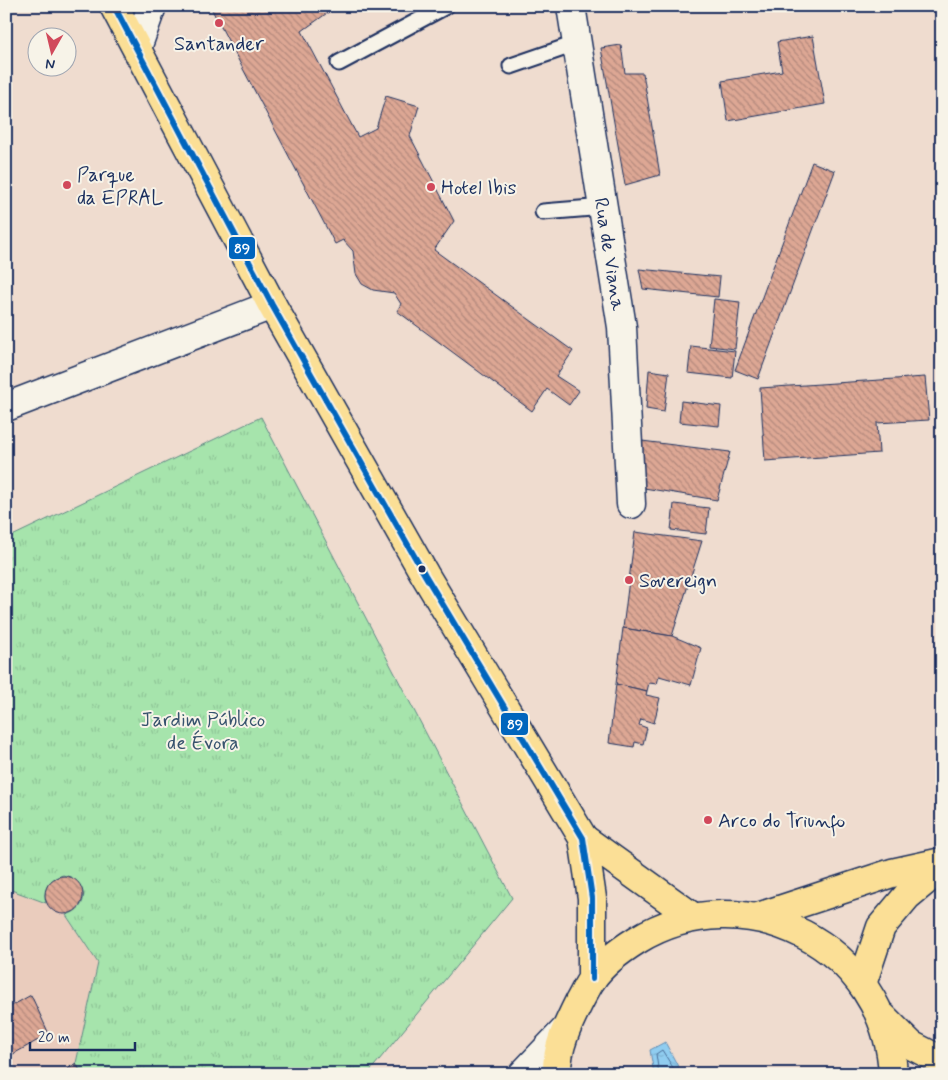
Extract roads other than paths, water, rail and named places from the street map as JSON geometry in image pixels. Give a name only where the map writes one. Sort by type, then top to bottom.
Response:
[{"type":"main road","points":[[114,6],[272,305],[425,574],[583,838],[592,898],[592,979]]},
{"type":"main road","points":[[583,838],[693,917]]},
{"type":"main road","points":[[758,917],[892,873],[942,862]]},
{"type":"main road","points":[[862,984],[882,927],[907,896],[942,867]]},
{"type":"main road","points":[[557,1074],[565,1030],[592,979],[620,951],[654,930],[693,917],[735,914],[758,917],[800,932],[835,954],[862,984],[879,1013],[892,1054],[893,1074]]},
{"type":"main road","points":[[879,1013],[911,1045],[942,1061]]},
{"type":"street","points":[[137,48],[152,6]]},
{"type":"street","name":"Rua de Viana","points":[[572,6],[622,327],[631,504]]},
{"type":"street","points":[[6,406],[272,305]]},
{"type":"street","points":[[523,1074],[565,1030]]},
{"type":"lane","points":[[339,63],[446,6]]},
{"type":"lane","points":[[511,66],[578,43]]},
{"type":"lane","points":[[543,212],[604,207]]},
{"type":"water","points":[[665,1042],[682,1074],[654,1074],[650,1050]]},
{"type":"place","name":"Santander","points":[[219,23]]},
{"type":"place","name":"Parque da EPRAL","points":[[67,185]]},
{"type":"place","name":"Hotel Ibis","points":[[431,187]]},
{"type":"place","name":"Sovereign","points":[[629,580]]},
{"type":"place","name":"Arco do Triunfo","points":[[708,820]]},
{"type":"park label","name":"Jardim Público de Évora","points":[[203,730]]}]
